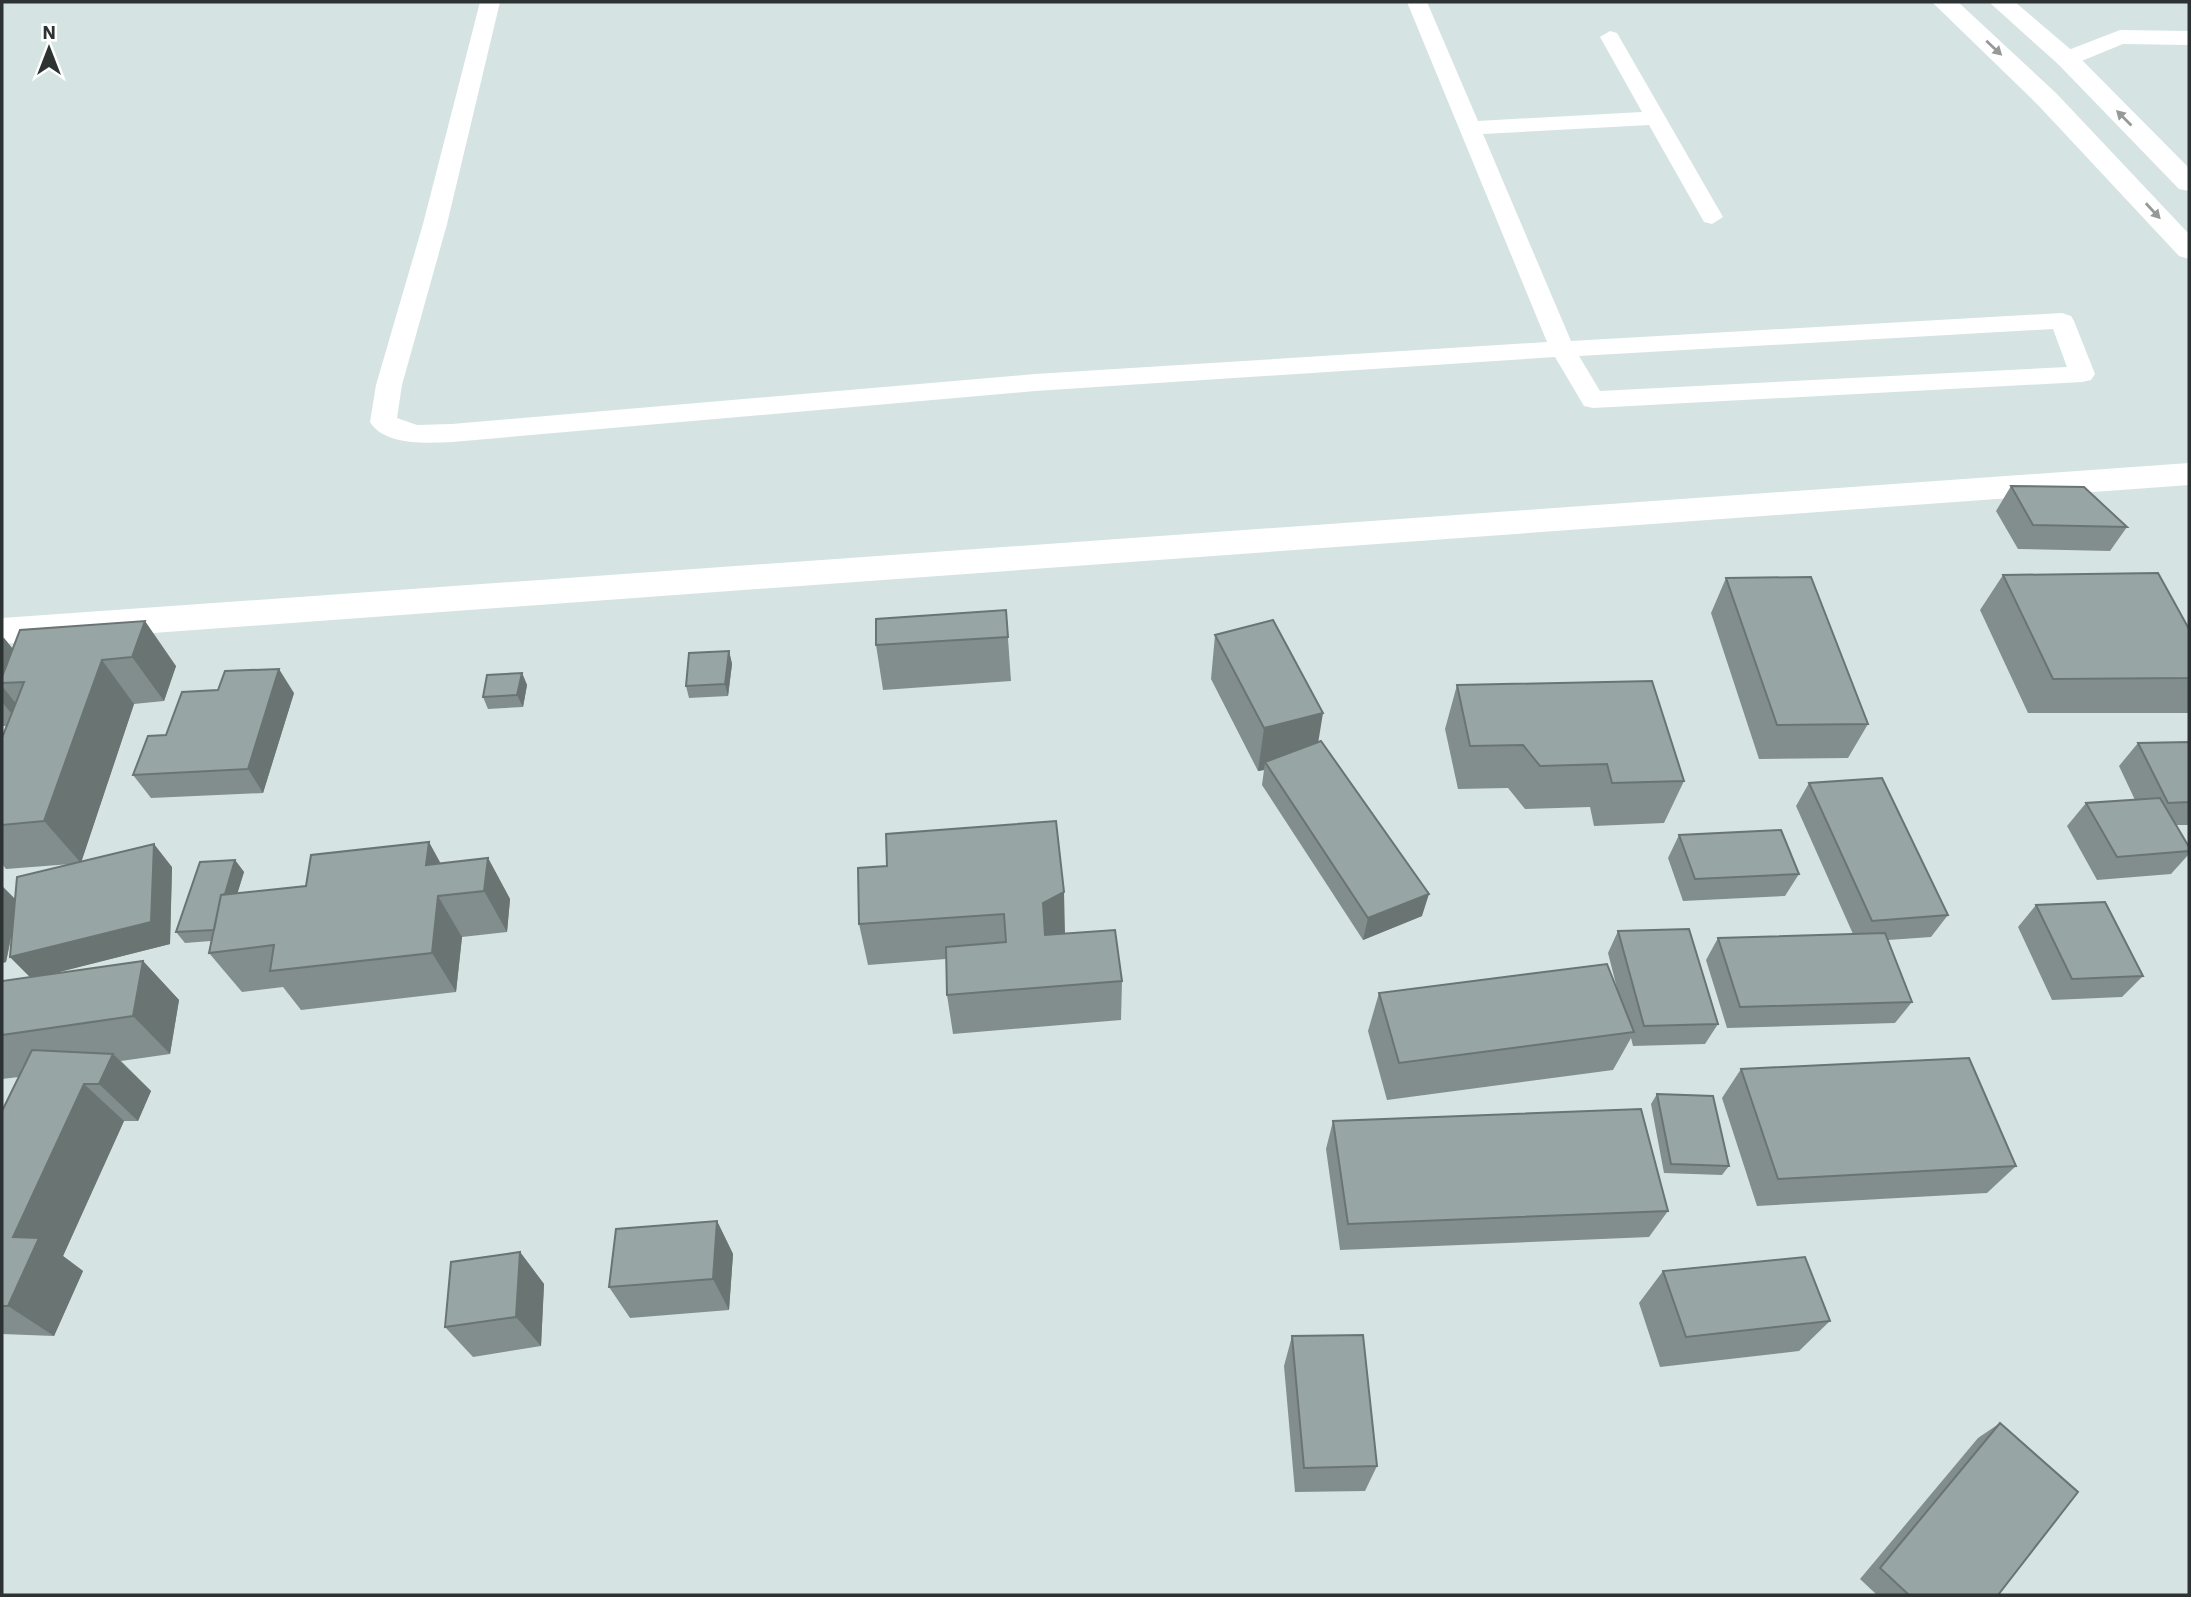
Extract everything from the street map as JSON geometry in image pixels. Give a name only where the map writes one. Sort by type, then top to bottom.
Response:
[{"type":"street","points":[[1944,2],[2047,99],[2189,250]]},
{"type":"street","points":[[2001,2],[2067,59],[2189,183]]},
{"type":"street","points":[[2067,59],[2120,37],[2189,38]]},
{"type":"street","points":[[2,631],[2189,474]]},
{"type":"lane","points":[[490,2],[435,224],[389,385],[383,422],[401,432],[432,434],[537,426],[806,401],[1202,370],[1562,349],[2062,321],[2082,374],[1593,400],[1562,349],[1418,2]]},
{"type":"lane","points":[[1610,37],[1712,217]]},
{"type":"lane","points":[[1470,128],[1656,118]]},
{"type":"building","points":[[2011,486],[2084,487],[2127,527],[2033,525]]},
{"type":"building","points":[[2158,573],[2189,629],[2189,678],[2053,679],[2003,575]]},
{"type":"building","points":[[1811,577],[1868,724],[1777,725],[1726,578]]},
{"type":"building","points":[[1006,610],[1008,637],[876,645],[876,619]]},
{"type":"building","points":[[1273,620],[1323,713],[1264,728],[1215,635]]},
{"type":"building","points":[[145,621],[132,657],[102,660],[44,821],[2,825],[2,738],[24,682],[2,683],[2,677],[20,630]]},
{"type":"building","points":[[729,651],[725,684],[686,686],[689,653]]},
{"type":"building","points":[[279,669],[248,769],[133,775],[148,736],[166,735],[182,692],[218,690],[225,671]]},
{"type":"building","points":[[522,673],[517,695],[483,697],[487,675]]},
{"type":"building","points":[[1652,681],[1684,781],[1612,783],[1607,764],[1540,766],[1523,745],[1470,746],[1457,685]]},
{"type":"building","points":[[1321,741],[1429,894],[1368,918],[1265,762]]},
{"type":"building","points":[[2189,742],[2189,802],[2168,803],[2138,743]]},
{"type":"building","points":[[1882,778],[1948,915],[1872,921],[1809,783]]},
{"type":"building","points":[[2160,798],[2189,851],[2117,857],[2086,803]]},
{"type":"building","points":[[1056,821],[1064,892],[1043,903],[1045,935],[1115,930],[1122,981],[947,995],[946,947],[1006,942],[1004,914],[859,924],[858,868],[887,866],[886,834]]},
{"type":"building","points":[[1781,830],[1799,874],[1695,879],[1679,835]]},
{"type":"building","points":[[429,842],[426,865],[488,858],[484,891],[438,896],[432,953],[270,971],[274,945],[209,953],[221,895],[306,886],[311,855]]},
{"type":"building","points":[[154,844],[151,922],[10,957],[17,877]]},
{"type":"building","points":[[235,860],[225,894],[221,895],[214,930],[176,932],[200,862]]},
{"type":"building","points":[[2105,902],[2143,976],[2072,979],[2036,905]]},
{"type":"building","points":[[1689,929],[1718,1024],[1644,1026],[1618,931]]},
{"type":"building","points":[[1885,933],[1912,1002],[1740,1007],[1718,938]]},
{"type":"building","points":[[143,961],[133,1016],[2,1035],[2,981]]},
{"type":"building","points":[[1607,964],[1634,1032],[1399,1063],[1379,993]]},
{"type":"building","points":[[32,1050],[113,1054],[99,1084],[84,1084],[13,1237],[39,1238],[8,1306],[2,1306],[2,1111]]},
{"type":"building","points":[[1969,1058],[2016,1166],[1778,1179],[1741,1069]]},
{"type":"building","points":[[1657,1094],[1713,1096],[1729,1166],[1671,1164]]},
{"type":"building","points":[[1641,1109],[1668,1211],[1348,1224],[1333,1121]]},
{"type":"building","points":[[717,1221],[713,1279],[609,1287],[616,1229]]},
{"type":"building","points":[[520,1252],[516,1317],[445,1327],[451,1262]]},
{"type":"building","points":[[1805,1257],[1830,1321],[1686,1337],[1663,1271]]},
{"type":"building","points":[[1363,1335],[1377,1466],[1304,1468],[1292,1336]]},
{"type":"building","points":[[2000,1423],[2078,1492],[1998,1595],[1909,1595],[1880,1568]]}]
